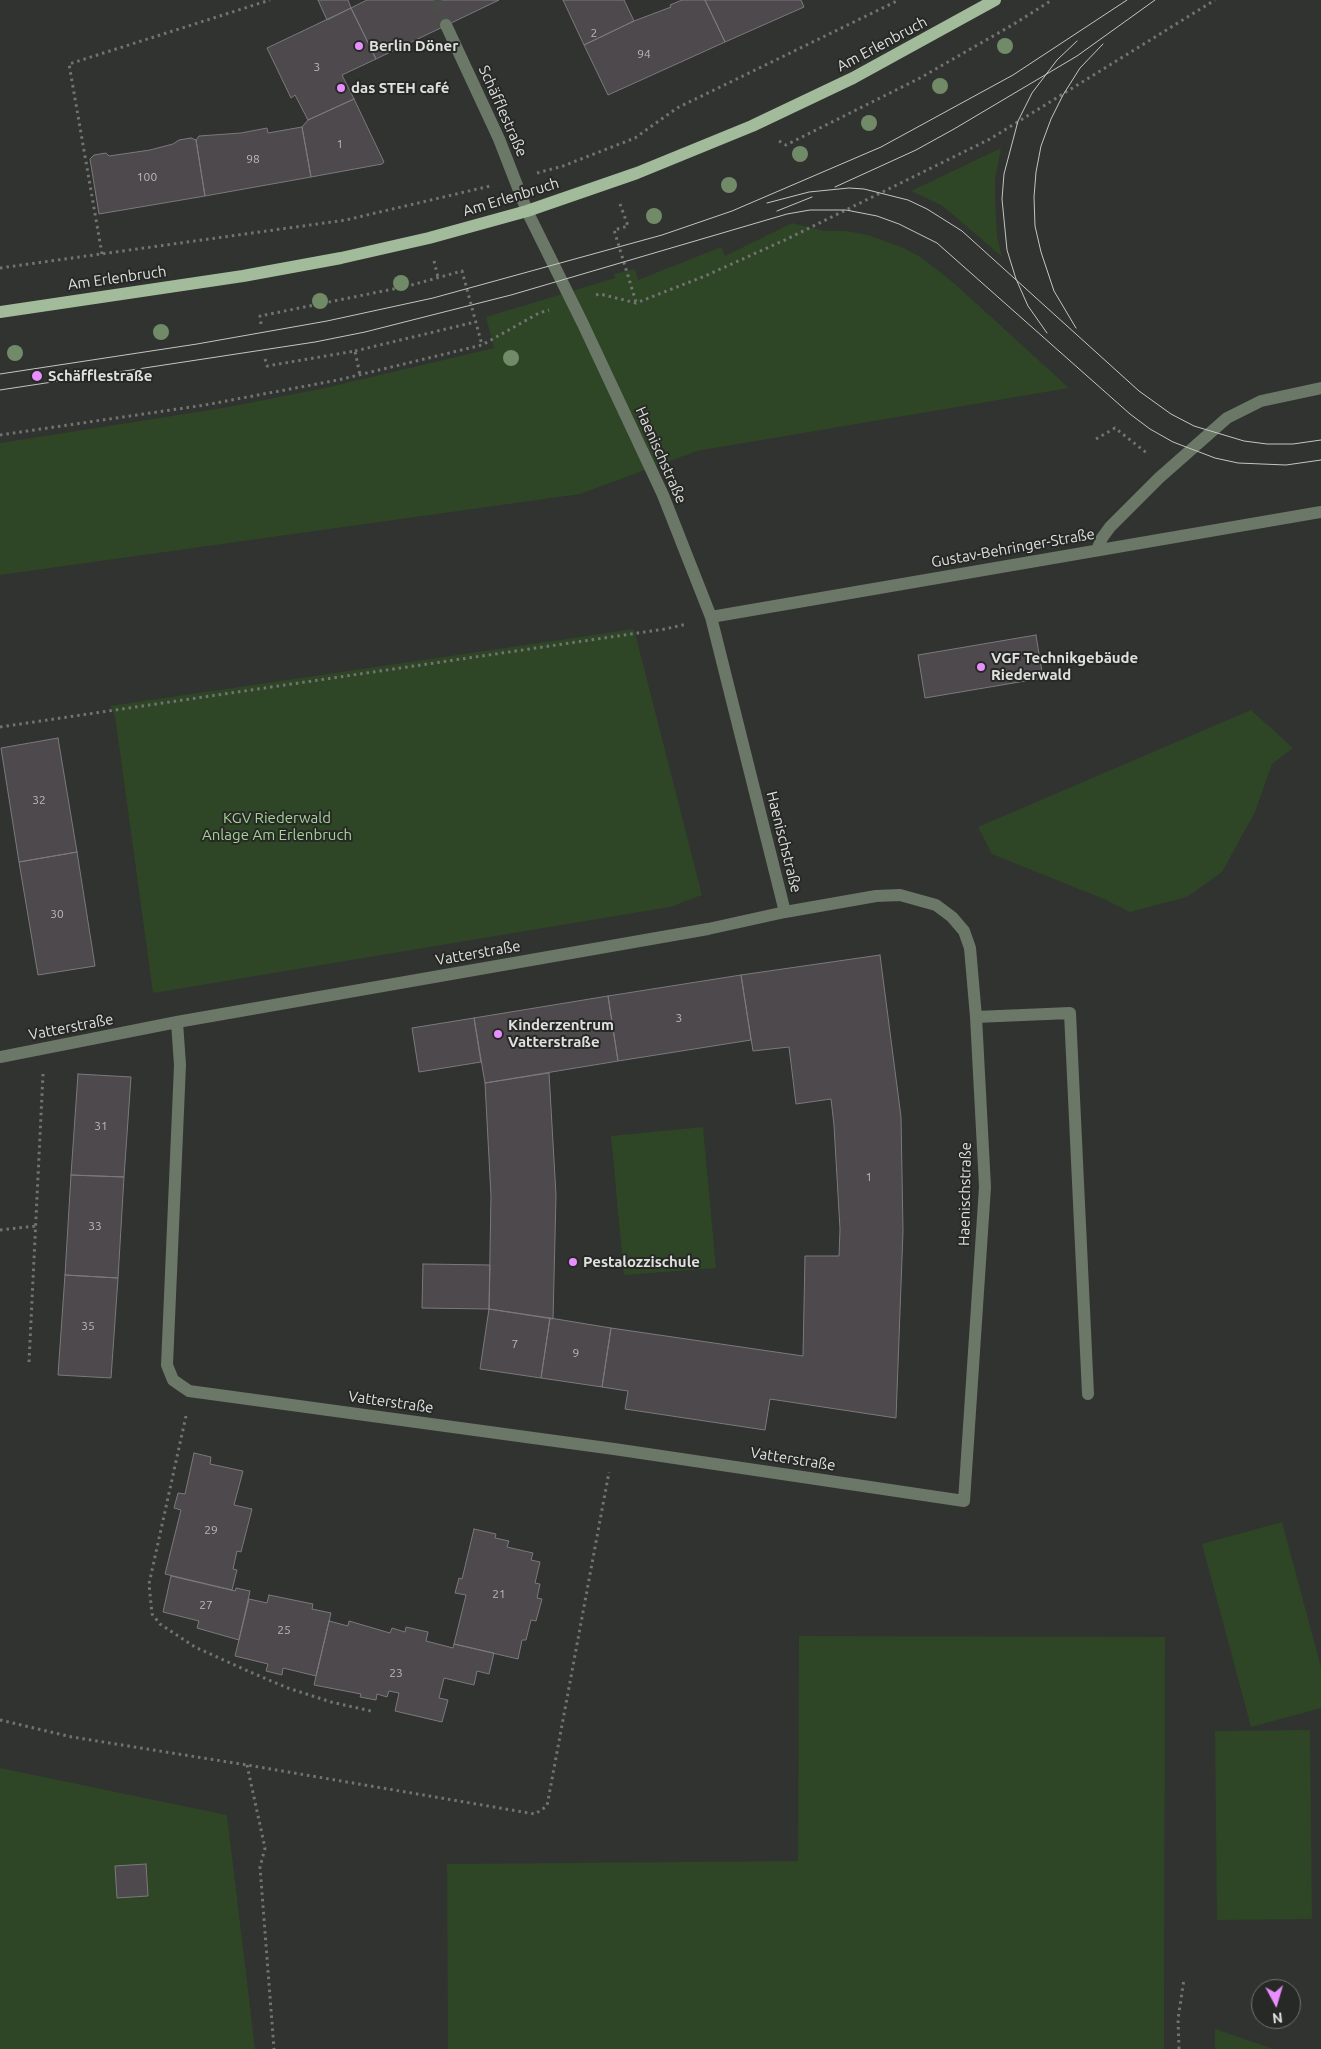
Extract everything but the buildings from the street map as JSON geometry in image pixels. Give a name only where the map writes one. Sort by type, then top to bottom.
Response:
[{"type":"main road","name":"Am Erlenbruch","points":[[0,312],[243,276],[341,258],[428,238],[527,211],[637,173],[752,126],[853,78],[995,0]]},
{"type":"street","name":"Schäfflestraße","points":[[446,25],[499,139],[527,211]]},
{"type":"street","name":"Haenischstraße","points":[[527,211],[663,495],[711,617],[785,912],[876,896],[900,895],[936,905],[952,917],[964,931],[970,948],[976,1018],[985,1187],[964,1501]]},
{"type":"street","points":[[1097,550],[1102,538],[1110,527],[1168,470],[1227,418],[1261,401],[1321,388]]},
{"type":"street","name":"Gustav-Behringer-Straße","points":[[711,617],[1321,512]]},
{"type":"street","name":"Vatterstraße","points":[[0,1057],[177,1022],[708,929],[785,912]]},
{"type":"street","points":[[976,1018],[1070,1013],[1088,1394]]},
{"type":"street","points":[[177,1022],[180,1065],[166,1365],[173,1380],[189,1391]]},
{"type":"street","name":"Vatterstraße","points":[[189,1391],[614,1448],[964,1501]]},
{"type":"path","points":[[102,254],[69,64],[270,0]]},
{"type":"path","points":[[0,268],[346,220],[514,180],[563,166],[635,138],[677,108],[899,0]]},
{"type":"path","points":[[752,126],[786,145],[920,78],[1052,0]]},
{"type":"path","points":[[0,435],[205,405],[360,375],[482,345],[539,313],[600,294],[636,302],[746,259],[990,139],[1215,0]]},
{"type":"path","points":[[621,207],[628,226],[614,230],[636,302]]},
{"type":"path","points":[[261,324],[260,316],[408,286],[462,271],[482,345]]},
{"type":"path","points":[[265,359],[267,366],[355,351],[475,322]]},
{"type":"path","points":[[355,351],[360,375]]},
{"type":"path","points":[[1096,439],[1115,428],[1168,470]]},
{"type":"path","points":[[0,726],[665,629],[711,617]]},
{"type":"path","points":[[29,1362],[45,1048]]},
{"type":"path","points":[[0,1230],[36,1226]]},
{"type":"path","points":[[189,1391],[184,1428],[149,1584],[152,1614],[160,1624],[195,1647],[250,1672],[288,1688],[331,1702],[371,1711]]},
{"type":"path","points":[[0,1720],[72,1737],[535,1814],[546,1806],[614,1448]]},
{"type":"path","points":[[247,1765],[265,1848],[260,1867],[274,2049]]},
{"type":"path","points":[[1179,2049],[1178,2019],[1184,1979]]},
{"type":"green space","points":[[1001,148],[995,179],[995,198],[997,236],[1002,257],[943,206],[911,191]]},
{"type":"green space","points":[[792,223],[824,231],[847,231],[868,235],[904,248],[922,258],[955,284],[1069,388],[697,451],[580,494],[0,575],[0,443],[223,408],[325,388],[494,348],[486,317],[615,278],[614,274],[635,269],[638,280],[721,247],[725,256]]},
{"type":"green space","name":"KGV Riederwald Anlage Am Erlenbruch","points":[[634,629],[702,895],[670,907],[153,993],[115,716],[110,706]]},
{"type":"green space","points":[[1251,710],[1293,748],[1272,764],[1255,812],[1222,872],[1187,897],[1130,912],[1106,900],[992,854],[978,827]]},
{"type":"green space","points":[[703,1127],[716,1268],[624,1275],[611,1136]]},
{"type":"green space","points":[[1282,1522],[1321,1667],[1321,1708],[1251,1727],[1202,1544]]},
{"type":"green space","points":[[799,1636],[1165,1637],[1164,2049],[448,2049],[447,1864],[798,1861]]},
{"type":"green space","points":[[1310,1730],[1312,1919],[1217,1920],[1215,1731]]},
{"type":"green space","points":[[0,1768],[227,1815],[255,2049],[0,2049]]},
{"type":"green space","points":[[1215,2029],[1274,2049],[1215,2049]]},
{"type":"tunnel","points":[[435,0],[446,25]]},
{"type":"tram line","points":[[0,374],[197,344],[327,321],[433,298],[662,235],[732,211],[881,147],[1013,75],[1127,0]]},
{"type":"tram line","points":[[835,187],[916,150],[954,129],[1077,56],[1155,0]]},
{"type":"tram line","points":[[1047,333],[1028,306],[1016,279],[1007,250],[1002,199],[1004,174],[1018,121],[1032,93],[1057,60],[1077,41]]},
{"type":"tram line","points":[[1076,328],[1054,291],[1041,252],[1035,226],[1034,197],[1036,172],[1041,146],[1051,119],[1063,95],[1080,68],[1103,44]]},
{"type":"tram line","points":[[767,203],[809,192],[849,188],[864,189],[908,200],[927,209],[962,231],[1139,391],[1171,414],[1194,426],[1244,441],[1267,444],[1293,444],[1321,440]]},
{"type":"tram line","points":[[777,211],[812,197]]},
{"type":"tram line","points":[[0,390],[315,342],[365,332],[511,295],[787,214],[810,210],[846,210],[877,216],[899,224],[937,243],[1130,414],[1150,429],[1173,442],[1215,458],[1238,463],[1286,465],[1321,460]]},
{"type":"place","name":"Berlin Döner","points":[[359,46]]},
{"type":"place","name":"das STEH café","points":[[341,88]]},
{"type":"place","name":"Schäfflestraße","points":[[37,376]]},
{"type":"place","name":"VGF Technikgebäude Riederwald","points":[[981,667]]},
{"type":"place","name":"Kinderzentrum Vatterstraße","points":[[498,1034]]},
{"type":"place","name":"Pestalozzischule","points":[[573,1262]]}]
